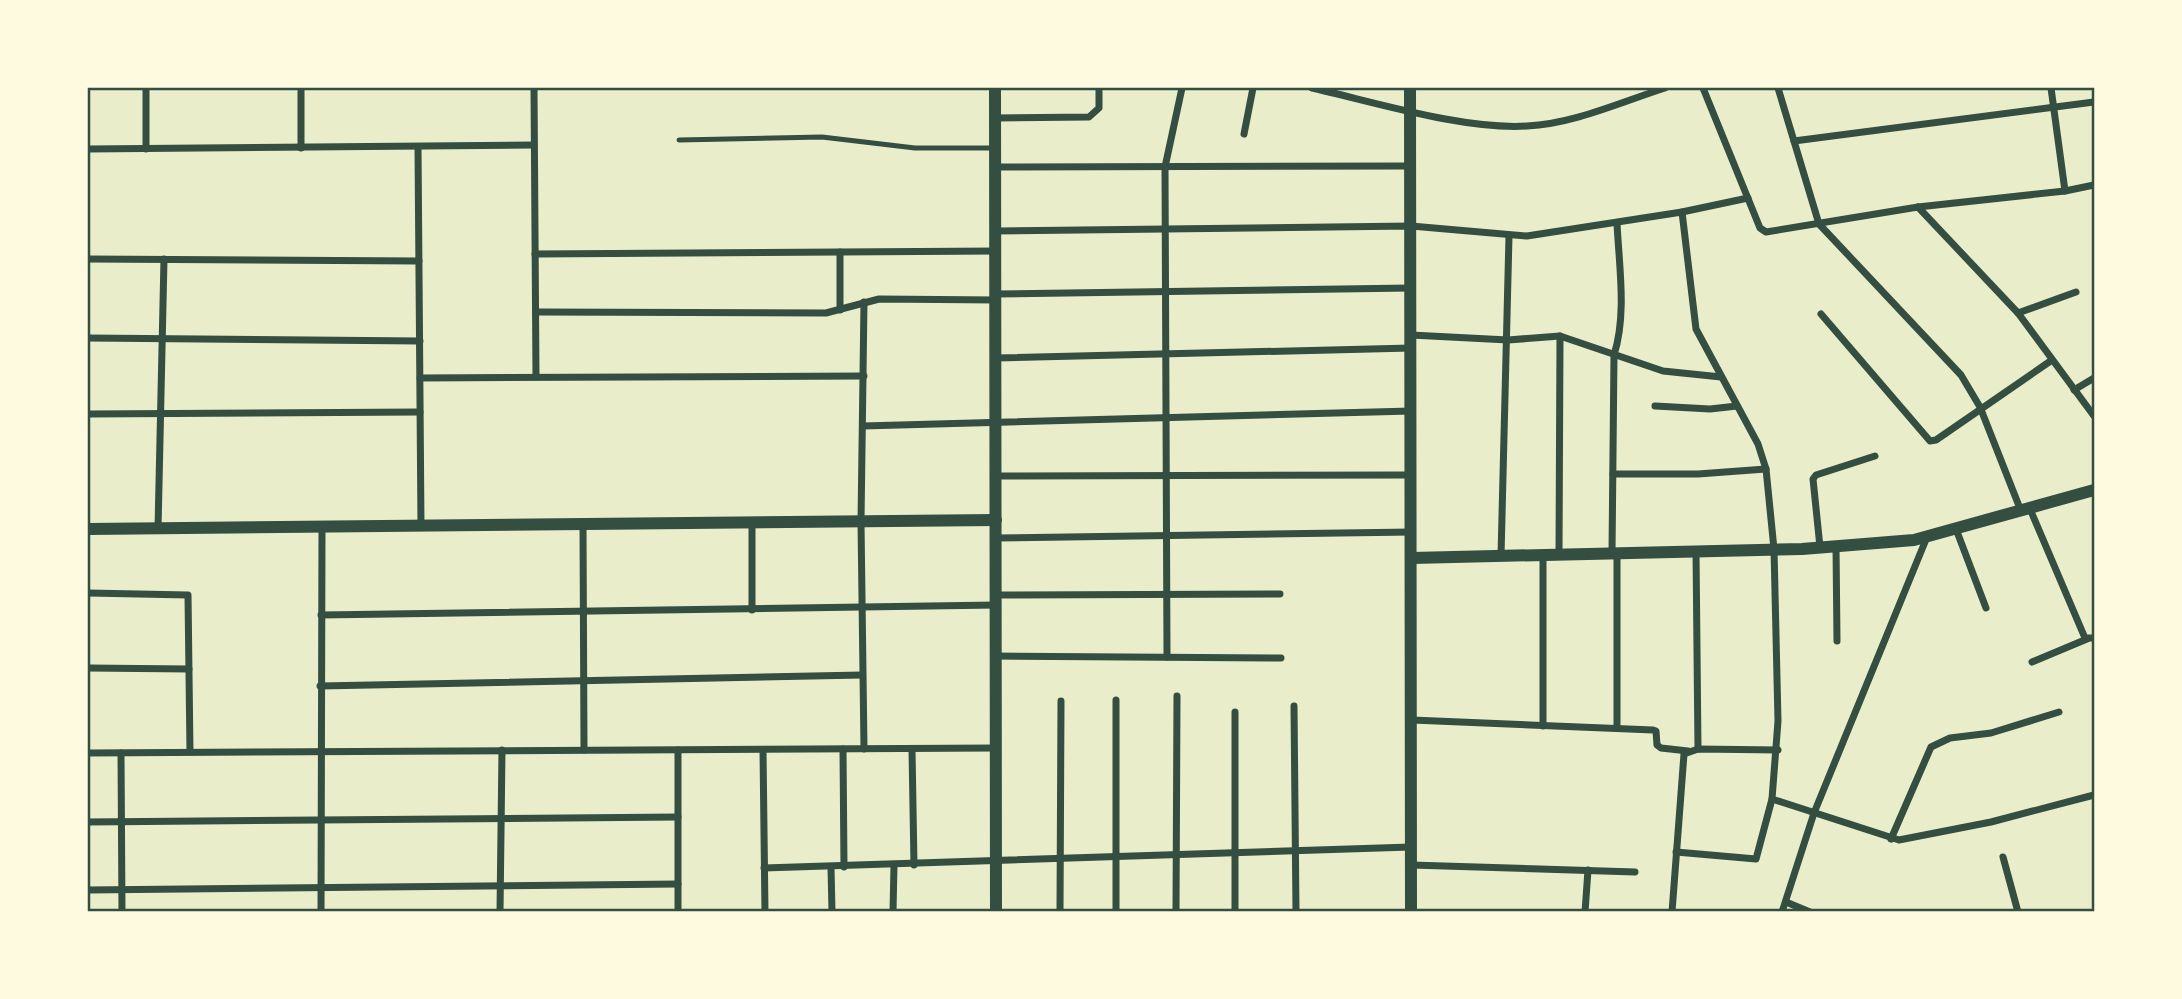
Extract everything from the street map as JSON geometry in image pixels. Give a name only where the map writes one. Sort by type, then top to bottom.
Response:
[{"type":"street","points":[[146,88],[146,149]]},
{"type":"street","points":[[301,88],[301,148]]},
{"type":"street","points":[[534,88],[536,377]]},
{"type":"street","points":[[995,88],[996,912]]},
{"type":"street","points":[[995,118],[1089,117],[1099,108],[1099,88]]},
{"type":"street","points":[[1167,657],[1165,166],[1182,88]]},
{"type":"street","points":[[1244,134],[1253,88]]},
{"type":"street","points":[[1312,88],[1410,111],[1499,126],[1528,127],[1604,108],[1665,88]]},
{"type":"street","points":[[1410,88],[1411,912]]},
{"type":"street","points":[[1703,88],[1762,231],[1918,207],[2065,191],[2095,185]]},
{"type":"street","points":[[1778,88],[1819,224],[1961,375],[1980,407],[2026,510],[2091,639],[2032,662]]},
{"type":"street","points":[[2051,88],[2065,191]]},
{"type":"street","points":[[1794,141],[2095,102]]},
{"type":"street","points":[[88,149],[534,145]]},
{"type":"street","points":[[418,147],[421,527]]},
{"type":"street","points":[[995,167],[1410,166]]},
{"type":"street","points":[[996,231],[1411,226],[1509,236],[1617,223],[1748,198]]},
{"type":"street","points":[[1918,207],[2018,313],[2095,416]]},
{"type":"street","points":[[1676,852],[1756,859],[1772,799],[1778,750],[1774,550],[1766,469],[1758,444],[1696,329],[1682,212]]},
{"type":"street","points":[[1617,223],[1620,334],[1614,355],[1613,474],[1617,728]]},
{"type":"street","points":[[1501,556],[1509,236]]},
{"type":"street","points":[[535,254],[996,251]]},
{"type":"street","points":[[840,252],[840,310]]},
{"type":"street","points":[[88,259],[419,261]]},
{"type":"street","points":[[158,529],[164,259]]},
{"type":"street","points":[[536,312],[826,313],[864,302],[1166,291],[1411,288]]},
{"type":"street","points":[[2018,313],[2076,292]]},
{"type":"street","points":[[864,302],[861,522],[864,749]]},
{"type":"street","points":[[1821,314],[1926,439],[1936,440],[1980,407],[2052,360]]},
{"type":"street","points":[[996,358],[1166,354],[1560,336],[1663,371],[1721,377]]},
{"type":"street","points":[[1559,555],[1560,336]]},
{"type":"street","points":[[88,338],[420,341]]},
{"type":"street","points":[[420,378],[864,376]]},
{"type":"street","points":[[2074,390],[2095,378]]},
{"type":"street","points":[[1655,406],[1710,409],[1737,407]]},
{"type":"street","points":[[863,426],[1411,411]]},
{"type":"street","points":[[88,414],[420,412]]},
{"type":"street","points":[[1820,547],[1813,479],[1816,475],[1875,456]]},
{"type":"street","points":[[1613,474],[1698,474],[1766,469]]},
{"type":"street","points":[[996,476],[1411,475]]},
{"type":"street","points":[[1412,558],[1774,550],[1928,537],[2095,490]]},
{"type":"street","points":[[88,530],[996,520]]},
{"type":"street","points":[[752,523],[752,610]]},
{"type":"street","points":[[583,525],[584,750]]},
{"type":"street","points":[[321,912],[319,750],[322,529]]},
{"type":"street","points":[[1956,529],[1986,608]]},
{"type":"street","points":[[996,538],[1412,532]]},
{"type":"street","points":[[1782,912],[1814,813],[1928,537]]},
{"type":"street","points":[[1836,546],[1837,641]]},
{"type":"street","points":[[1696,551],[1698,749]]},
{"type":"street","points":[[1543,726],[1544,555]]},
{"type":"street","points":[[88,593],[188,595],[190,752]]},
{"type":"street","points":[[321,615],[862,608],[1168,594],[1280,594]]},
{"type":"street","points":[[996,656],[1281,658]]},
{"type":"street","points":[[88,668],[189,669]]},
{"type":"street","points":[[320,686],[862,675]]},
{"type":"street","points":[[1176,912],[1177,696]]},
{"type":"street","points":[[1116,700],[1116,912]]},
{"type":"street","points":[[1060,912],[1061,701]]},
{"type":"street","points":[[1294,706],[1296,912]]},
{"type":"street","points":[[1235,712],[1236,912]]},
{"type":"street","points":[[1891,839],[1931,747],[1950,738],[1991,733],[2059,712]]},
{"type":"street","points":[[1412,720],[1653,730],[1656,731],[1657,745],[1661,748],[1688,751],[1778,750]]},
{"type":"street","points":[[88,753],[996,748]]},
{"type":"street","points":[[843,749],[845,867]]},
{"type":"street","points":[[912,749],[914,865]]},
{"type":"street","points":[[500,912],[502,750]]},
{"type":"street","points":[[678,750],[678,912]]},
{"type":"street","points":[[763,750],[765,912]]},
{"type":"street","points":[[1672,912],[1683,761],[1688,751]]},
{"type":"street","points":[[121,753],[122,912]]},
{"type":"street","points":[[1772,799],[1891,839],[1915,839],[2095,795]]},
{"type":"street","points":[[88,822],[678,817]]},
{"type":"street","points":[[765,868],[996,863],[1411,846]]},
{"type":"street","points":[[2003,857],[2018,912]]},
{"type":"street","points":[[892,912],[894,865]]},
{"type":"street","points":[[1411,865],[1635,872]]},
{"type":"street","points":[[831,867],[832,912]]},
{"type":"street","points":[[1585,912],[1588,870]]},
{"type":"street","points":[[88,890],[678,884]]},
{"type":"street","points":[[1786,902],[1810,912]]},
{"type":"lane","points":[[679,140],[822,136],[915,148],[996,148]]}]
